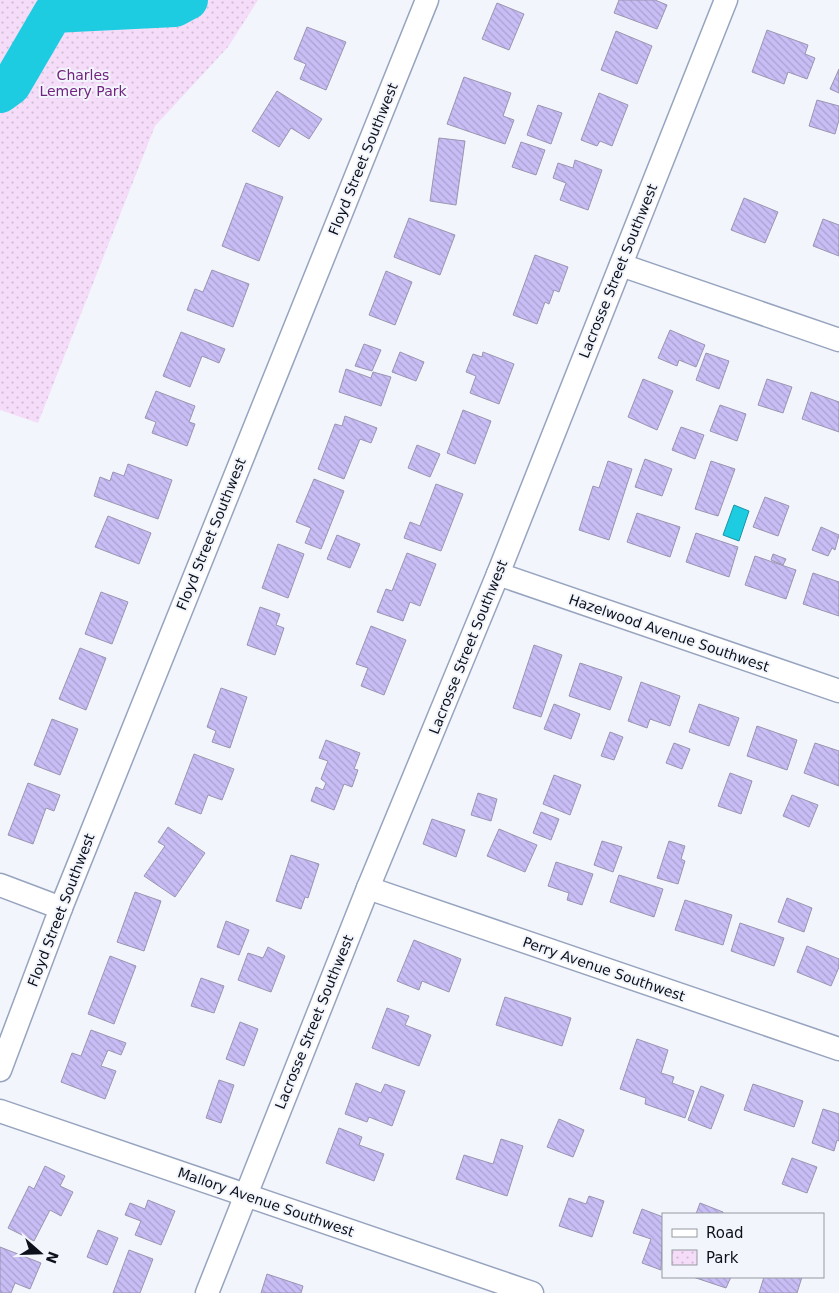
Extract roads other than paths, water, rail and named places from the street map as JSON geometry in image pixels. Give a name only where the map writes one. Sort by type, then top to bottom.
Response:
[{"type":"street","name":"Floyd Street Southwest","points":[[0,1070],[60,908],[427,0]]},
{"type":"street","name":"Lacrosse Street Southwest","points":[[207,1293],[368,888],[498,574],[726,0]]},
{"type":"street","points":[[621,265],[839,340]]},
{"type":"street","name":"Hazelwood Avenue Southwest","points":[[498,574],[839,692]]},
{"type":"street","points":[[0,885],[60,908]]},
{"type":"street","name":"Perry Avenue Southwest","points":[[368,888],[839,1050]]},
{"type":"street","name":"Mallory Avenue Southwest","points":[[0,1111],[532,1293]]},
{"type":"water","points":[[734,505],[749,511],[739,541],[723,535]]},
{"type":"waterway","points":[[0,93],[11,85],[53,13],[175,7],[188,0]]},
{"type":"park label","name":"Charles Lemery Park","points":[[83,84]]}]
